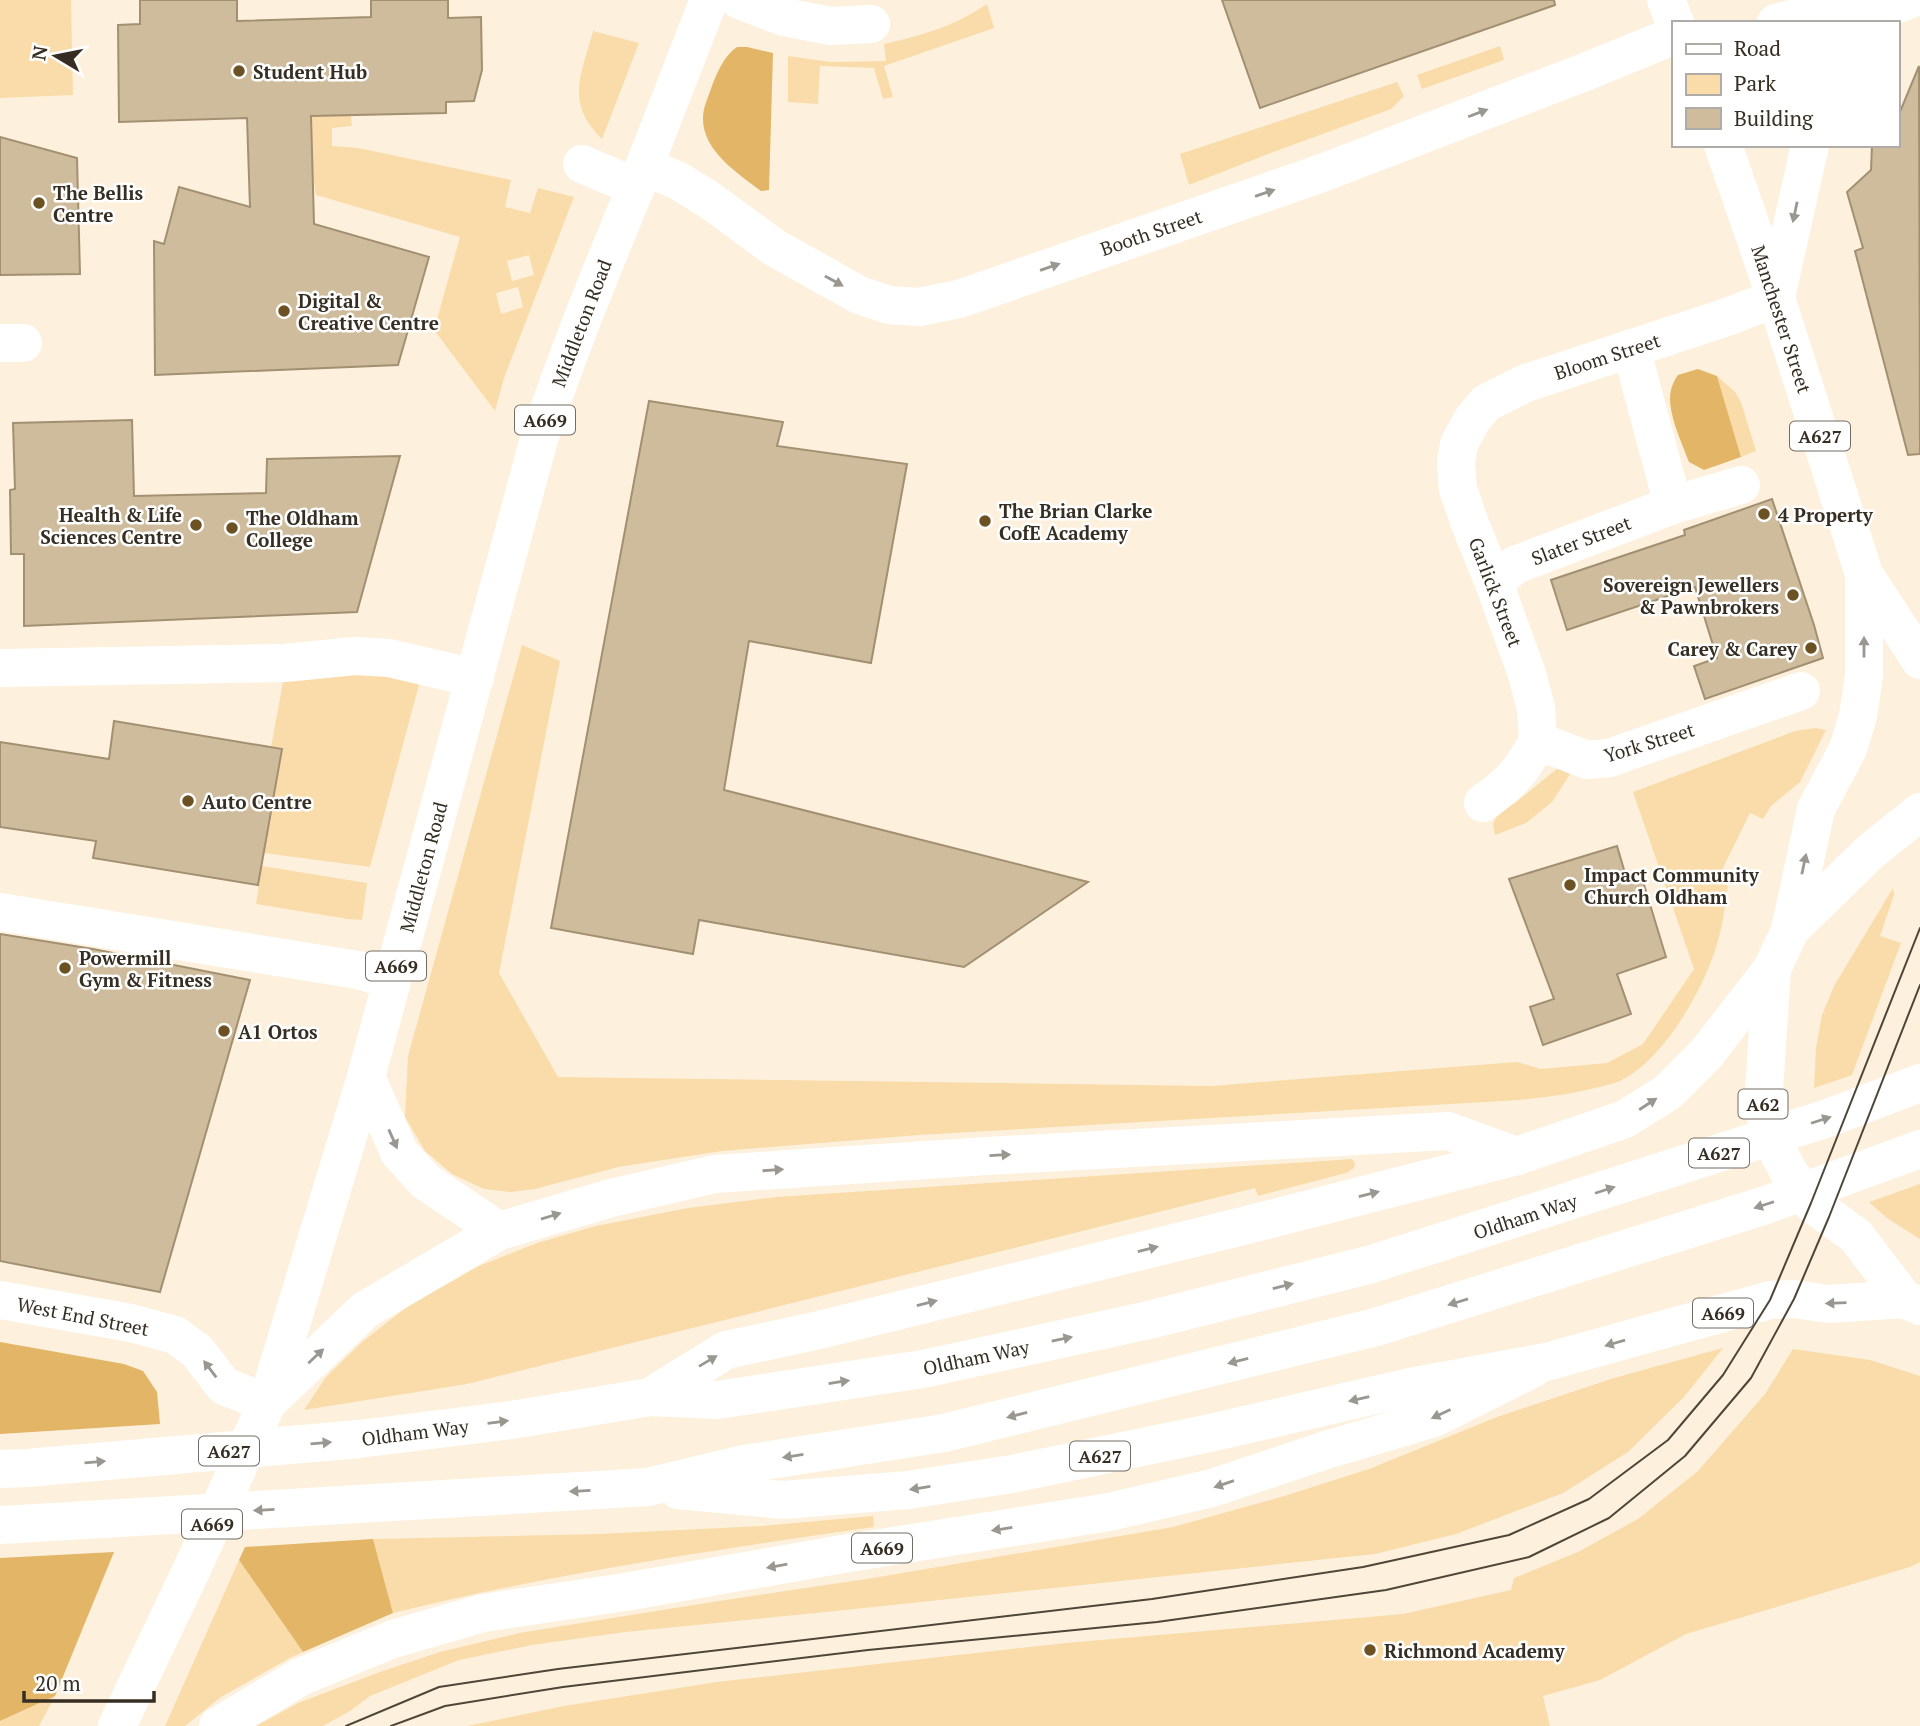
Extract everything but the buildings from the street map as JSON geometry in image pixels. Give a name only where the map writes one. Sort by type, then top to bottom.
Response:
[{"type":"main road","name":"Middleton Road","points":[[117,1726],[267,1403],[366,1077],[546,416],[586,308],[709,0]]},
{"type":"main road","points":[[739,0],[785,17],[831,26],[871,24]]},
{"type":"main road","points":[[1667,0],[1674,21]]},
{"type":"main road","points":[[1784,21],[1811,14],[1877,14]]},
{"type":"main road","name":"Booth Street","points":[[582,164],[640,177],[677,180],[709,198],[775,248],[859,295],[889,305],[919,307],[959,299],[1322,173],[1672,36]]},
{"type":"main road","name":"Manchester Street","points":[[1724,147],[1776,298],[1864,574],[1920,660]]},
{"type":"main road","points":[[1776,298],[1810,147]]},
{"type":"main road","name":"Bloom Street","points":[[1459,444],[1472,420],[1486,403],[1526,383],[1727,317],[1776,298]]},
{"type":"main road","points":[[1631,348],[1673,505]]},
{"type":"main road","name":"Garlick Street","points":[[1459,444],[1456,463],[1458,489],[1527,674],[1536,708],[1538,741]]},
{"type":"main road","name":"Slater Street","points":[[1494,583],[1515,565],[1673,505],[1741,485]]},
{"type":"main road","name":"Manchester Street","points":[[1864,574],[1864,676],[1858,716],[1847,749],[1816,809],[1790,930],[1772,969],[1763,1106],[1769,1134],[1788,1171],[1811,1203],[1856,1236],[1912,1302]]},
{"type":"main road","points":[[0,668],[285,663],[355,656],[389,658],[475,678]]},
{"type":"main road","name":"York Street","points":[[1538,741],[1587,760],[1609,758],[1801,691]]},
{"type":"main road","points":[[1483,803],[1509,784],[1538,741]]},
{"type":"main road","name":"Manchester Street","points":[[1790,930],[1870,852],[1920,812]]},
{"type":"main road","points":[[0,912],[358,970],[392,980]]},
{"type":"main road","name":"A627","points":[[650,1397],[726,1350],[815,1331],[1517,1156],[1625,1119],[1668,1092],[1706,1054],[1772,969]]},
{"type":"main road","points":[[366,1077],[399,1152],[425,1181],[499,1231]]},
{"type":"main road","name":"Oldham Way","points":[[13,1469],[359,1439],[512,1420],[650,1397],[717,1400],[923,1369],[1149,1320],[1372,1264],[1828,1118],[1920,1083]]},
{"type":"main road","name":"A669","points":[[267,1403],[365,1310],[499,1231],[611,1198],[715,1174],[1001,1155],[1448,1131],[1517,1156]]},
{"type":"main road","name":"A627","points":[[648,1487],[744,1464],[944,1433],[1376,1327],[1766,1205],[1920,1149]]},
{"type":"main road","name":"A669","points":[[218,1726],[300,1677],[393,1639],[483,1613],[1109,1512],[1212,1488],[1434,1418],[1546,1362],[1770,1300],[1794,1299],[1829,1304],[1912,1302]]},
{"type":"main road","name":"West End Street","points":[[0,1300],[131,1323],[175,1335],[197,1351],[224,1386],[267,1403]]},
{"type":"main road","name":"A627","points":[[11,1525],[648,1487],[783,1500],[908,1490],[1025,1471],[1210,1433],[1410,1387],[1546,1362]]},
{"type":"green space","points":[[0,0],[71,0],[73,95],[0,98]]},
{"type":"green space","points":[[987,4],[994,28],[884,66],[893,97],[883,99],[874,68],[820,66],[818,104],[788,102],[788,56],[831,62],[886,61],[884,44],[937,29]]},
{"type":"green space","points":[[593,31],[639,43],[602,139],[583,113],[579,88]]},
{"type":"green space","points":[[1500,46],[1504,60],[1422,89],[1417,75]]},
{"type":"green space","points":[[1397,82],[1404,96],[1391,109],[1189,185],[1180,154]]},
{"type":"green space","points":[[311,116],[351,116],[352,126],[332,128],[332,146],[358,148],[511,180],[505,207],[530,213],[538,188],[574,197],[504,378],[495,411],[434,330],[460,237],[316,195]],"holes":[[[529,255],[534,275],[512,281],[507,261]],[[518,287],[523,307],[501,314],[496,293]]]},
{"type":"green space","points":[[1717,376],[1735,392],[1741,402],[1756,451],[1741,457]]},
{"type":"green space","points":[[522,645],[560,661],[499,973],[558,1077],[1211,1086],[1517,1062],[1541,1069],[1607,1063],[1643,1044],[1694,969],[1633,792],[1795,731],[1815,728],[1826,730],[1800,782],[1771,806],[1763,819],[1750,813],[1717,880],[1728,886],[1722,923],[1711,962],[1692,1002],[1666,1041],[1651,1057],[1636,1071],[1617,1082],[1570,1093],[1520,1100],[919,1135],[722,1151],[618,1167],[535,1189],[511,1192],[484,1189],[452,1174],[425,1151],[405,1117],[408,1056]]},
{"type":"green space","points":[[355,668],[420,681],[370,867],[264,853],[282,749],[271,747],[283,682]]},
{"type":"green space","points":[[1558,768],[1572,771],[1552,802],[1526,823],[1495,835],[1493,824],[1498,813],[1515,803]]},
{"type":"green space","points":[[262,866],[367,883],[362,920],[256,904]]},
{"type":"green space","points":[[1893,888],[1894,895],[1880,936],[1901,943],[1852,1075],[1814,1088],[1816,1048],[1822,1015],[1834,986]]},
{"type":"green space","points":[[1352,1159],[1354,1168],[1346,1173],[1258,1196],[1255,1188],[467,1384],[304,1410],[326,1377],[362,1342],[408,1306],[479,1266],[537,1243],[596,1226],[688,1208],[777,1197]]},
{"type":"green space","points":[[1920,1184],[1920,1239],[1887,1218],[1869,1202]]},
{"type":"green space","points":[[1723,1348],[1684,1397],[1628,1452],[1563,1493],[1456,1534],[1375,1554],[625,1632],[532,1645],[459,1660],[370,1696],[323,1726],[256,1726],[298,1703],[380,1672],[440,1652],[519,1633],[873,1578],[1173,1527],[1369,1469],[1497,1417],[1614,1378]]},
{"type":"green space","points":[[1793,1349],[1870,1360],[1920,1376],[1920,1562],[1686,1634],[1600,1680],[1543,1696],[1550,1726],[467,1726],[564,1706],[717,1682],[1066,1643],[1403,1614],[1511,1590],[1514,1578],[1578,1552],[1638,1519],[1698,1471],[1765,1394]]},
{"type":"green space","points":[[873,1516],[874,1527],[572,1575],[393,1613],[373,1539],[599,1534],[761,1526]]},
{"type":"green space","points":[[239,1560],[303,1652],[221,1697],[185,1726],[165,1726]]},
{"type":"green space","points":[[55,1696],[39,1726],[0,1726],[0,1721]]},
{"type":"shaded area","points":[[737,47],[773,53],[769,190],[761,191],[720,157],[706,135],[703,123],[705,106],[717,73]]},
{"type":"shaded area","points":[[1698,369],[1717,376],[1741,457],[1704,470],[1689,462],[1676,426],[1670,398],[1678,375]]},
{"type":"shaded area","points":[[0,1342],[124,1364],[143,1371],[157,1392],[160,1424],[0,1434]]},
{"type":"shaded area","points":[[373,1539],[393,1613],[303,1652],[239,1560],[245,1547]]},
{"type":"shaded area","points":[[114,1552],[55,1696],[0,1721],[0,1558]]},
{"type":"tram line","points":[[346,1726],[439,1687],[558,1669],[1152,1599],[1363,1567],[1509,1535],[1589,1499],[1668,1440],[1723,1375],[1770,1300],[1920,928]]},
{"type":"tram line","points":[[391,1726],[445,1706],[563,1687],[868,1650],[1157,1622],[1386,1590],[1529,1557],[1609,1518],[1685,1456],[1751,1378],[1794,1299],[1920,985]]},
{"type":"place","name":"Student Hub","points":[[239,71]]},
{"type":"place","name":"The Bellis Centre","points":[[39,203]]},
{"type":"place","name":"Digital & Creative Centre","points":[[284,311]]},
{"type":"place","name":"4 Property","points":[[1764,514]]},
{"type":"place","name":"The Brian Clarke CofE Academy","points":[[985,521]]},
{"type":"place","name":"Health & Life Sciences Centre","points":[[196,525]]},
{"type":"place","name":"The Oldham College","points":[[232,528]]},
{"type":"place","name":"Sovereign Jewellers & Pawnbrokers","points":[[1793,595]]},
{"type":"place","name":"Carey & Carey","points":[[1811,648]]},
{"type":"place","name":"Auto Centre","points":[[188,801]]},
{"type":"place","name":"Impact Community Church Oldham","points":[[1570,885]]},
{"type":"place","name":"Powermill Gym & Fitness","points":[[65,968]]},
{"type":"place","name":"A1 Ortos","points":[[224,1031]]},
{"type":"place","name":"Richmond Academy","points":[[1370,1650]]}]
